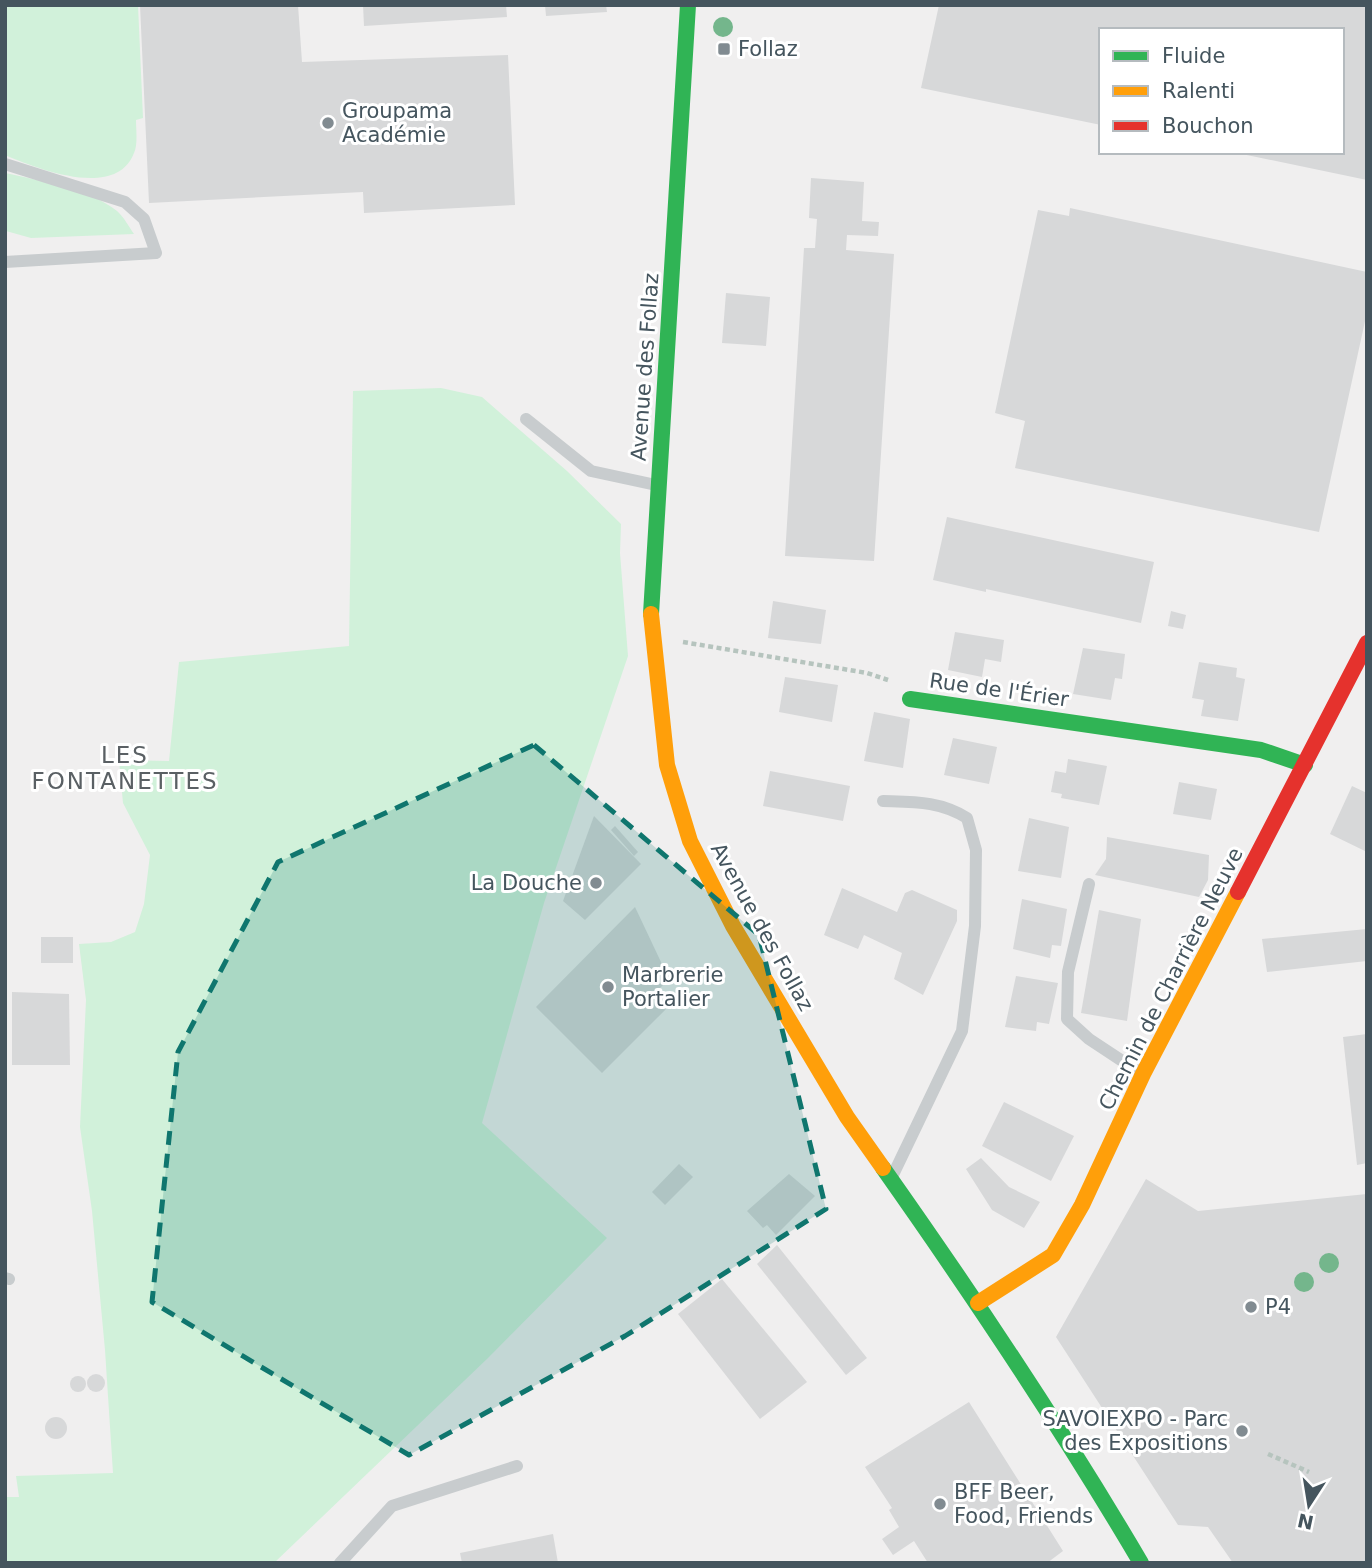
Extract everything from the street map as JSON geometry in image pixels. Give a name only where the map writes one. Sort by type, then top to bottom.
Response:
[{"type":"street","name":"Avenue des Follaz","points":[[688,5],[658,485],[652,637],[667,765],[690,841],[733,926],[847,1118],[978,1303],[1082,1462],[1141,1563]]},
{"type":"street","name":"Chemin de Charrière Neuve","points":[[978,1303],[1053,1255],[1095,1179],[1143,1074],[1367,643]]},
{"type":"street","name":"Rue de l'Érier","points":[[910,699],[1261,750],[1305,765]]},
{"type":"lane","points":[[5,164],[125,202],[144,219],[156,253],[5,262]]},
{"type":"lane","points":[[526,419],[592,471],[658,485]]},
{"type":"lane","points":[[883,801],[923,802],[949,807],[967,818],[976,850],[975,926],[962,1031],[891,1180]]},
{"type":"lane","points":[[1089,884],[1068,972],[1067,1019],[1088,1039],[1143,1074]]},
{"type":"lane","points":[[340,1563],[392,1506],[517,1466]]},
{"type":"path","name":"Rue de l'Érier","points":[[652,637],[867,673],[888,681],[910,699]]},
{"type":"path","points":[[1268,1454],[1309,1472]]},
{"type":"highlighted area","points":[[534,745],[759,935],[826,1209],[625,1336],[409,1455],[152,1302],[178,1052],[278,862]]},
{"type":"green space","points":[[5,5],[138,5],[143,118],[136,120],[135,149],[125,167],[111,175],[75,177],[5,155]]},
{"type":"green space","points":[[5,173],[93,197],[117,211],[134,234],[31,238],[6,231]]},
{"type":"green space","points":[[441,388],[482,397],[567,471],[621,524],[620,553],[628,656],[544,903],[482,1123],[607,1238],[488,1358],[274,1563],[5,1563],[5,1497],[19,1497],[16,1476],[113,1473],[92,1211],[80,1127],[86,1000],[79,944],[111,942],[135,932],[144,904],[150,855],[123,803],[119,760],[169,761],[179,662],[349,646],[353,391]]},
{"type":"building","name":"Groupama Académie","points":[[140,5],[298,5],[302,62],[508,55],[515,205],[364,213],[363,192],[149,203]]},
{"type":"building","points":[[363,5],[506,5],[507,17],[364,26]]},
{"type":"building","points":[[545,5],[606,5],[607,12],[546,16]]},
{"type":"building","points":[[939,5],[1367,5],[1367,180],[1242,154],[1344,154],[1344,28],[1099,28],[1099,125],[921,88]]},
{"type":"building","points":[[811,178],[864,182],[862,221],[879,222],[878,236],[847,235],[846,250],[894,254],[874,561],[785,556],[804,248],[815,248],[817,219],[809,218]]},
{"type":"building","points":[[1070,208],[1367,272],[1367,312],[1319,532],[1015,468],[1025,421],[995,413],[1038,210],[1069,216]]},
{"type":"building","points":[[726,293],[770,297],[766,346],[722,343]]},
{"type":"building","points":[[947,517],[1154,562],[1141,623],[933,580]]},
{"type":"building","points":[[773,601],[826,610],[821,644],[768,638]]},
{"type":"building","points":[[1171,611],[1186,615],[1183,629],[1168,626]]},
{"type":"building","points":[[955,632],[1004,640],[1001,662],[985,659],[982,677],[948,670]]},
{"type":"building","points":[[1083,648],[1125,654],[1122,679],[1115,678],[1111,700],[1073,694]]},
{"type":"building","points":[[1199,662],[1237,668],[1236,677],[1245,679],[1238,721],[1201,716],[1204,700],[1192,698]]},
{"type":"building","points":[[785,677],[838,685],[832,722],[779,712]]},
{"type":"building","points":[[874,712],[910,719],[903,768],[864,761]]},
{"type":"building","points":[[953,738],[997,747],[989,784],[944,775]]},
{"type":"building","points":[[1068,759],[1107,766],[1099,805],[1061,798],[1062,794],[1051,792],[1055,771],[1066,773]]},
{"type":"building","points":[[770,771],[850,786],[843,821],[763,806]]},
{"type":"building","points":[[1179,782],[1217,789],[1211,820],[1173,814]]},
{"type":"building","points":[[1352,786],[1367,793],[1367,852],[1330,834]]},
{"type":"building","name":"La Douche","points":[[594,816],[641,864],[585,920],[563,901]]},
{"type":"building","points":[[1029,818],[1069,827],[1061,878],[1018,871]]},
{"type":"building","points":[[615,826],[638,852],[634,856],[611,830]]},
{"type":"building","points":[[1107,837],[1209,855],[1208,880],[1199,897],[1095,875],[1106,859]]},
{"type":"building","points":[[842,888],[897,912],[905,893],[912,890],[957,910],[957,921],[923,995],[894,979],[902,953],[864,935],[858,949],[824,935]]},
{"type":"building","points":[[1022,899],[1067,909],[1061,946],[1052,945],[1050,958],[1013,949]]},
{"type":"building","name":"Marbrerie Portalier","points":[[635,907],[669,979],[653,995],[666,1009],[602,1073],[536,1007]]},
{"type":"building","points":[[1099,910],[1141,919],[1127,1021],[1081,1013]]},
{"type":"building","points":[[1367,929],[1367,961],[1267,972],[1262,939]]},
{"type":"building","points":[[41,937],[73,937],[73,963],[41,963]]},
{"type":"building","points":[[1016,976],[1058,983],[1049,1024],[1037,1022],[1036,1031],[1005,1027]]},
{"type":"building","points":[[12,992],[69,994],[70,1065],[12,1065]]},
{"type":"building","points":[[1367,1034],[1367,1163],[1357,1165],[1343,1037]]},
{"type":"building","points":[[1004,1102],[1074,1136],[1051,1181],[982,1146]]},
{"type":"building","points":[[981,1158],[1009,1187],[1040,1202],[1024,1228],[992,1210],[966,1169]]},
{"type":"building","points":[[679,1164],[693,1177],[665,1205],[652,1192]]},
{"type":"building","points":[[789,1174],[815,1196],[776,1235],[767,1225],[763,1228],[747,1211]]},
{"type":"building","name":"SAVOIEXPO - Parc des Expositions","points":[[1146,1179],[1198,1211],[1367,1194],[1367,1563],[1233,1563],[1208,1527],[1178,1525],[1056,1337]]},
{"type":"building","points":[[777,1245],[867,1358],[846,1375],[757,1264]]},
{"type":"building","points":[[722,1279],[807,1382],[760,1419],[678,1314]]},
{"type":"building","points":[[96,1374],[102,1377],[105,1383],[102,1389],[96,1392],[90,1389],[87,1383],[90,1377]]},
{"type":"building","points":[[75,1376],[81,1376],[86,1384],[84,1390],[75,1392],[70,1387],[70,1381]]},
{"type":"building","points":[[969,1402],[1063,1551],[1047,1563],[928,1563],[914,1541],[893,1555],[882,1539],[899,1527],[889,1510],[892,1508],[865,1467]]},
{"type":"building","points":[[56,1417],[64,1420],[67,1428],[64,1436],[56,1439],[48,1436],[45,1428],[48,1420]]},
{"type":"building","points":[[553,1534],[558,1563],[462,1563],[460,1553]]},
{"type":"traffic: fast","points":[[651,614],[688,5]]},
{"type":"traffic: fast","points":[[910,699],[1261,750],[1305,765]]},
{"type":"traffic: fast","points":[[883,1168],[1016,1363],[1141,1563]]},
{"type":"traffic: slow","points":[[651,614],[667,765],[690,841],[733,926],[847,1117],[883,1168]]},
{"type":"traffic: slow","points":[[978,1303],[1053,1255],[1082,1205],[1143,1074],[1238,892]]},
{"type":"traffic: jam","points":[[1238,892],[1367,643]]},
{"type":"place","name":"Follaz","points":[[724,49]]},
{"type":"place","name":"Groupama Académie","points":[[328,123]]},
{"type":"place","name":"La Douche","points":[[596,883]]},
{"type":"place","name":"Marbrerie Portalier","points":[[608,987]]},
{"type":"place","name":"P4","points":[[1251,1307]]},
{"type":"place","name":"SAVOIEXPO - Parc des Expositions","points":[[1242,1431]]},
{"type":"place","name":"BFF Beer, Food, Friends","points":[[940,1504]]},
{"type":"district","name":"LES FONTANETTES","points":[[125,768]]}]
